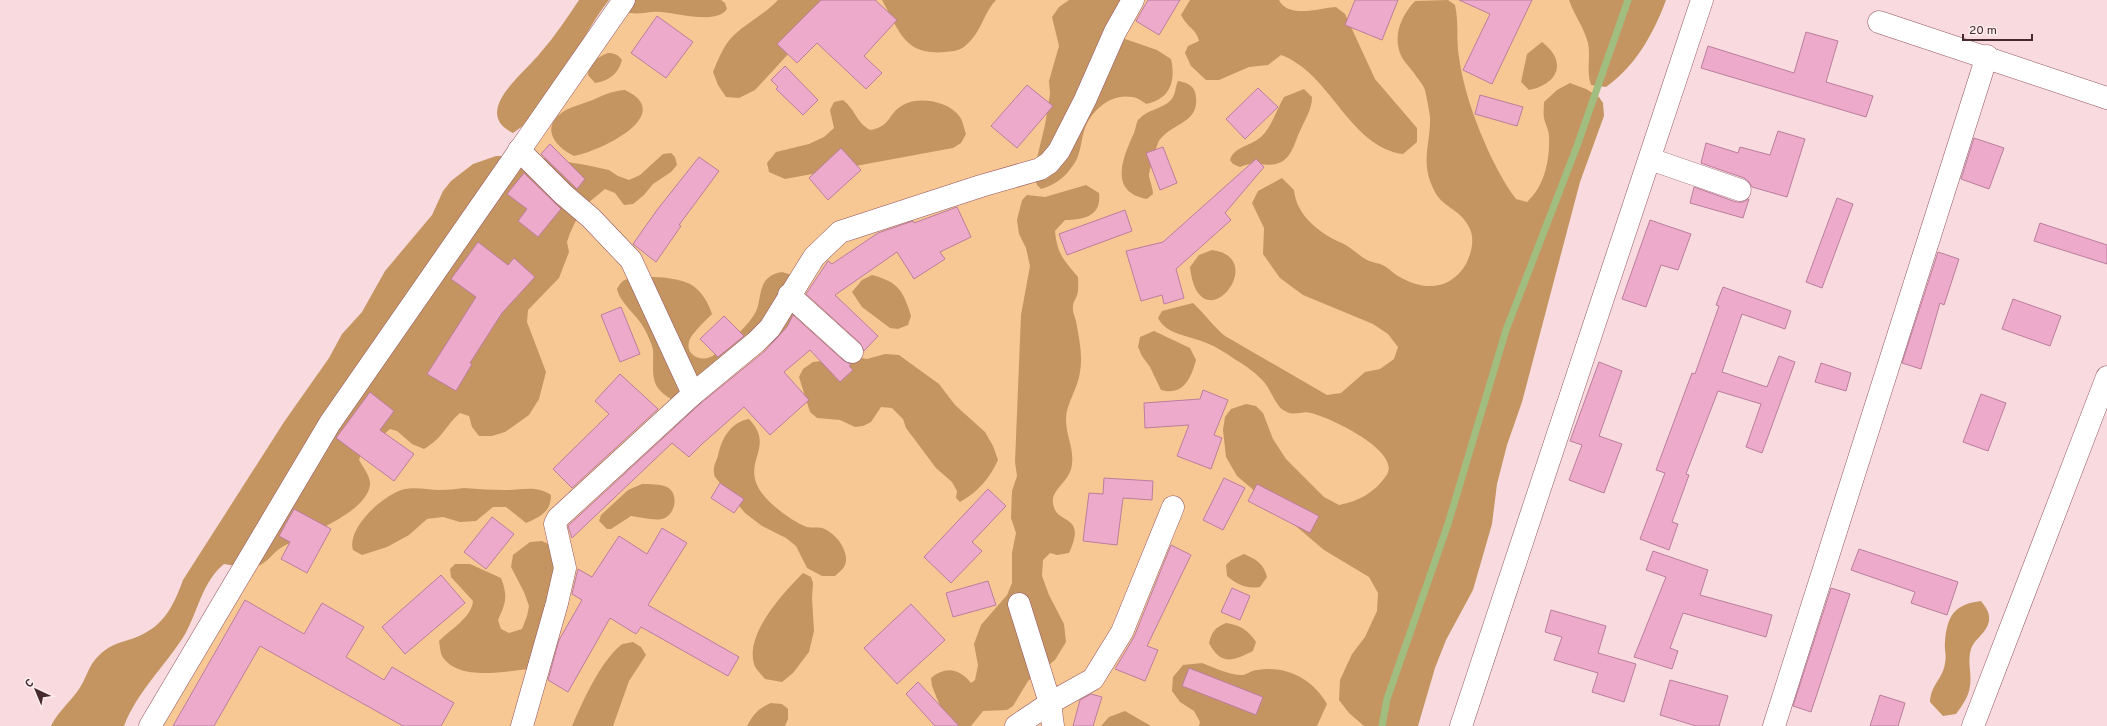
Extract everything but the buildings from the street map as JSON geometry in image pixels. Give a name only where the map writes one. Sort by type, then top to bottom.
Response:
[{"type":"main road","points":[[150,726],[330,423],[624,0]]},
{"type":"main road","points":[[522,726],[557,603],[565,568],[555,524],[558,518],[693,394],[756,342],[770,328],[814,256],[840,232],[980,186],[1040,169],[1049,163],[1059,151],[1085,100],[1115,32],[1133,0]]},
{"type":"main road","points":[[1461,726],[1702,0]]},
{"type":"main road","points":[[1879,22],[1987,56],[2107,98]]},
{"type":"main road","points":[[1774,726],[1987,56]]},
{"type":"main road","points":[[520,150],[563,194],[591,218],[631,260],[693,394]]},
{"type":"main road","points":[[1650,159],[1740,190]]},
{"type":"main road","points":[[789,295],[852,352]]},
{"type":"main road","points":[[1973,726],[2107,377]]},
{"type":"main road","points":[[1016,726],[1050,703],[1093,679],[1122,632],[1173,507]]},
{"type":"main road","points":[[1019,604],[1050,703],[1053,726]]},
{"type":"shaded area","points":[[579,0],[609,0],[597,16],[555,89],[529,120],[513,133],[501,124],[497,114],[499,103],[505,92],[514,81],[551,40]]},
{"type":"shaded area","points":[[620,0],[721,0],[725,3],[727,9],[722,14],[706,17],[656,12],[629,13],[624,11]]},
{"type":"shaded area","points":[[627,0],[1628,0],[1577,146],[1382,726],[150,726]]},
{"type":"shaded area","points":[[778,0],[838,0],[755,90],[739,98],[726,97],[718,85],[713,72],[722,52],[734,35],[768,10]]},
{"type":"shaded area","points":[[882,0],[996,0],[989,9],[975,35],[966,46],[954,51],[931,52],[920,50],[904,39]]},
{"type":"shaded area","points":[[1069,0],[1139,0],[1123,31],[1125,39],[1157,50],[1171,59],[1173,75],[1172,82],[1166,94],[1154,102],[1146,104],[1139,99],[1124,96],[1110,100],[1103,104],[1088,121],[1078,156],[1071,168],[1056,182],[1041,189],[1037,185],[1033,174],[1045,125],[1050,94],[1049,81],[1059,46],[1052,17],[1059,7]]},
{"type":"shaded area","points":[[1190,0],[1279,0],[1283,6],[1297,11],[1336,7],[1345,14],[1375,79],[1417,128],[1417,142],[1403,154],[1384,148],[1368,138],[1354,124],[1314,77],[1298,64],[1281,55],[1268,65],[1249,67],[1219,80],[1206,80],[1191,66],[1185,53],[1188,46],[1199,41],[1196,34],[1181,15]]},
{"type":"shaded area","points":[[1448,0],[1455,5],[1459,57],[1466,92],[1488,151],[1497,169],[1516,199],[1527,202],[1538,188],[1545,172],[1549,154],[1549,136],[1544,116],[1544,102],[1557,90],[1570,83],[1586,89],[1599,97],[1603,103],[1604,116],[1580,182],[1522,402],[1507,445],[1497,484],[1492,524],[1473,590],[1446,640],[1435,668],[1418,726],[1364,726],[1349,713],[1339,700],[1340,680],[1352,654],[1365,637],[1377,611],[1378,593],[1369,577],[1324,550],[1237,476],[1226,457],[1223,430],[1225,417],[1231,409],[1246,404],[1256,406],[1263,413],[1273,439],[1286,459],[1324,497],[1339,505],[1359,499],[1371,492],[1381,482],[1386,476],[1389,467],[1384,457],[1375,447],[1362,437],[1333,421],[1308,412],[1289,413],[1285,411],[1276,402],[1267,385],[1247,367],[1212,346],[1172,331],[1162,324],[1158,318],[1162,311],[1193,303],[1225,336],[1327,395],[1341,393],[1365,372],[1380,369],[1394,359],[1398,347],[1388,334],[1373,324],[1303,295],[1280,278],[1263,254],[1264,228],[1252,203],[1258,191],[1282,178],[1294,190],[1299,208],[1310,222],[1318,229],[1367,260],[1384,266],[1407,281],[1426,286],[1444,284],[1460,273],[1470,255],[1472,240],[1471,231],[1465,220],[1437,195],[1429,178],[1427,169],[1427,152],[1430,117],[1425,90],[1412,70],[1404,61],[1398,46],[1398,32],[1400,25],[1406,12],[1415,1]]},
{"type":"shaded area","points":[[1569,0],[1666,0],[1656,25],[1635,59],[1626,70],[1606,87],[1591,85],[1589,74],[1588,43]]},
{"type":"shaded area","points":[[1542,42],[1555,57],[1557,64],[1556,71],[1547,83],[1529,90],[1521,82],[1527,54]]},
{"type":"shaded area","points":[[608,53],[614,54],[622,60],[620,65],[609,79],[595,83],[588,75],[588,71],[597,59]]},
{"type":"shaded area","points":[[1178,81],[1188,84],[1194,90],[1196,103],[1194,111],[1184,122],[1163,136],[1158,143],[1149,176],[1153,194],[1147,199],[1135,195],[1127,189],[1123,181],[1123,163],[1139,119],[1147,113],[1168,103],[1174,95]]},
{"type":"shaded area","points":[[1304,89],[1312,97],[1311,106],[1292,150],[1286,159],[1271,165],[1250,164],[1240,167],[1233,164],[1230,160],[1235,152],[1258,139],[1266,132],[1284,97]]},
{"type":"shaded area","points":[[625,90],[639,100],[643,110],[638,121],[628,131],[600,148],[574,156],[555,141],[551,128],[553,122],[566,110],[615,91]]},
{"type":"shaded area","points":[[843,100],[851,108],[861,123],[870,130],[882,126],[898,108],[910,102],[925,101],[941,104],[949,107],[960,117],[966,134],[961,143],[953,148],[785,179],[769,172],[767,163],[776,152],[809,144],[824,137],[834,128],[830,110],[834,102]]},
{"type":"shaded area","points":[[671,153],[675,157],[677,165],[671,172],[653,184],[644,195],[633,204],[624,205],[615,193],[605,189],[582,208],[567,242],[569,252],[559,278],[528,310],[527,322],[546,372],[539,399],[529,415],[505,432],[492,436],[479,436],[472,427],[469,416],[460,413],[436,441],[424,449],[412,444],[397,431],[390,429],[361,454],[359,460],[368,475],[370,485],[366,495],[358,505],[333,522],[282,547],[259,566],[248,568],[224,564],[217,571],[205,588],[184,636],[136,702],[124,726],[51,726],[59,713],[77,692],[92,664],[101,653],[112,646],[145,633],[159,623],[169,611],[183,580],[284,422],[329,358],[342,334],[362,312],[385,271],[432,215],[443,191],[451,181],[473,164],[496,156],[531,156],[586,165],[609,170],[618,176],[629,180],[640,175],[663,154]]},
{"type":"shaded area","points":[[1086,185],[1099,193],[1098,207],[1095,212],[1085,218],[1065,220],[1055,231],[1059,251],[1078,277],[1078,293],[1073,303],[1073,312],[1076,321],[1081,353],[1079,378],[1068,408],[1066,419],[1072,453],[1071,470],[1053,498],[1055,510],[1059,515],[1073,525],[1075,531],[1074,540],[1069,553],[1057,555],[1050,553],[1043,560],[1042,576],[1049,595],[1064,624],[1066,642],[1055,660],[1028,681],[1013,706],[1007,710],[983,711],[971,726],[948,726],[932,686],[931,678],[941,672],[952,670],[962,674],[971,683],[975,680],[978,665],[974,644],[981,625],[1007,595],[1012,583],[1012,553],[1016,533],[1011,518],[1012,491],[1017,476],[1015,462],[1021,315],[1030,266],[1026,248],[1019,234],[1017,220],[1022,200],[1027,195],[1045,197]]},
{"type":"shaded area","points":[[1212,250],[1229,256],[1235,267],[1234,280],[1227,292],[1217,299],[1206,299],[1196,290],[1190,267],[1199,255]]},
{"type":"shaded area","points":[[782,272],[795,276],[805,300],[783,335],[689,401],[680,404],[666,396],[654,381],[653,350],[650,340],[642,325],[619,295],[617,289],[622,281],[639,277],[667,278],[690,284],[698,290],[706,301],[712,314],[692,336],[689,342],[689,347],[690,352],[693,355],[707,358],[711,357],[733,339],[744,327],[757,309],[761,290],[766,280],[775,274]]},
{"type":"shaded area","points":[[872,275],[894,284],[902,293],[911,316],[908,325],[898,329],[890,328],[862,307],[852,292],[862,280]]},
{"type":"shaded area","points":[[1154,331],[1190,348],[1196,360],[1189,379],[1175,391],[1161,390],[1138,347],[1140,337]]},
{"type":"shaded area","points":[[885,354],[899,355],[939,384],[955,405],[985,432],[993,446],[998,460],[991,473],[978,489],[960,502],[956,498],[957,491],[952,482],[936,468],[906,428],[903,419],[892,408],[881,407],[871,422],[863,426],[855,427],[840,420],[817,418],[810,412],[799,377],[803,369],[813,362],[856,357],[867,359]]},
{"type":"shaded area","points":[[749,419],[757,430],[760,439],[754,475],[757,485],[769,501],[790,518],[807,527],[822,528],[827,530],[837,538],[844,550],[846,561],[844,567],[835,576],[822,576],[807,568],[796,546],[786,538],[762,526],[745,513],[715,477],[714,466],[724,438],[737,424]]},
{"type":"shaded area","points":[[642,484],[661,485],[671,490],[675,499],[673,509],[670,514],[662,519],[631,516],[611,529],[607,529],[599,521],[601,515],[628,490]]},
{"type":"shaded area","points":[[409,488],[449,490],[464,488],[500,490],[535,489],[551,495],[547,510],[540,516],[526,523],[506,507],[493,507],[476,521],[460,522],[443,517],[427,519],[409,535],[387,547],[362,555],[353,550],[352,541],[361,522],[387,497]]},
{"type":"shaded area","points":[[542,541],[562,551],[572,568],[568,606],[560,626],[530,669],[483,673],[470,672],[449,664],[442,656],[439,641],[465,618],[472,607],[473,601],[451,577],[450,569],[455,564],[470,564],[501,578],[505,590],[505,599],[503,609],[498,620],[501,629],[509,633],[522,629],[529,606],[524,592],[511,567],[513,555],[530,542]]},
{"type":"shaded area","points":[[1244,554],[1256,560],[1262,565],[1266,572],[1267,577],[1260,587],[1242,586],[1227,576],[1226,565],[1231,560]]},
{"type":"shaded area","points":[[803,573],[811,577],[813,583],[812,598],[814,631],[809,652],[793,673],[782,682],[765,679],[754,664],[753,652],[755,640],[760,627],[776,603]]},
{"type":"shaded area","points":[[1981,601],[1988,613],[1989,621],[1986,629],[1971,649],[1969,659],[1969,690],[1963,704],[1956,714],[1943,716],[1930,702],[1932,691],[1944,669],[1946,658],[1946,633],[1950,618],[1959,608]]},
{"type":"shaded area","points":[[1226,623],[1240,627],[1250,634],[1256,642],[1253,651],[1233,659],[1223,658],[1218,655],[1209,643],[1214,630]]},
{"type":"shaded area","points":[[633,642],[641,647],[646,655],[629,681],[613,726],[572,726],[593,682],[606,661],[621,645]]},
{"type":"shaded area","points":[[1202,663],[1222,671],[1238,675],[1243,675],[1255,670],[1268,669],[1288,672],[1298,676],[1314,687],[1327,704],[1317,726],[1199,726],[1200,722],[1194,711],[1180,702],[1172,691],[1173,677],[1183,665]]},
{"type":"shaded area","points":[[771,703],[782,704],[788,709],[788,719],[785,726],[747,726],[757,712]]},
{"type":"shaded area","points":[[1125,711],[1151,726],[1101,726],[1109,717]]},
{"type":"waterway","points":[[1382,726],[1387,699],[1448,524],[1506,330],[1577,146],[1628,0]]}]
